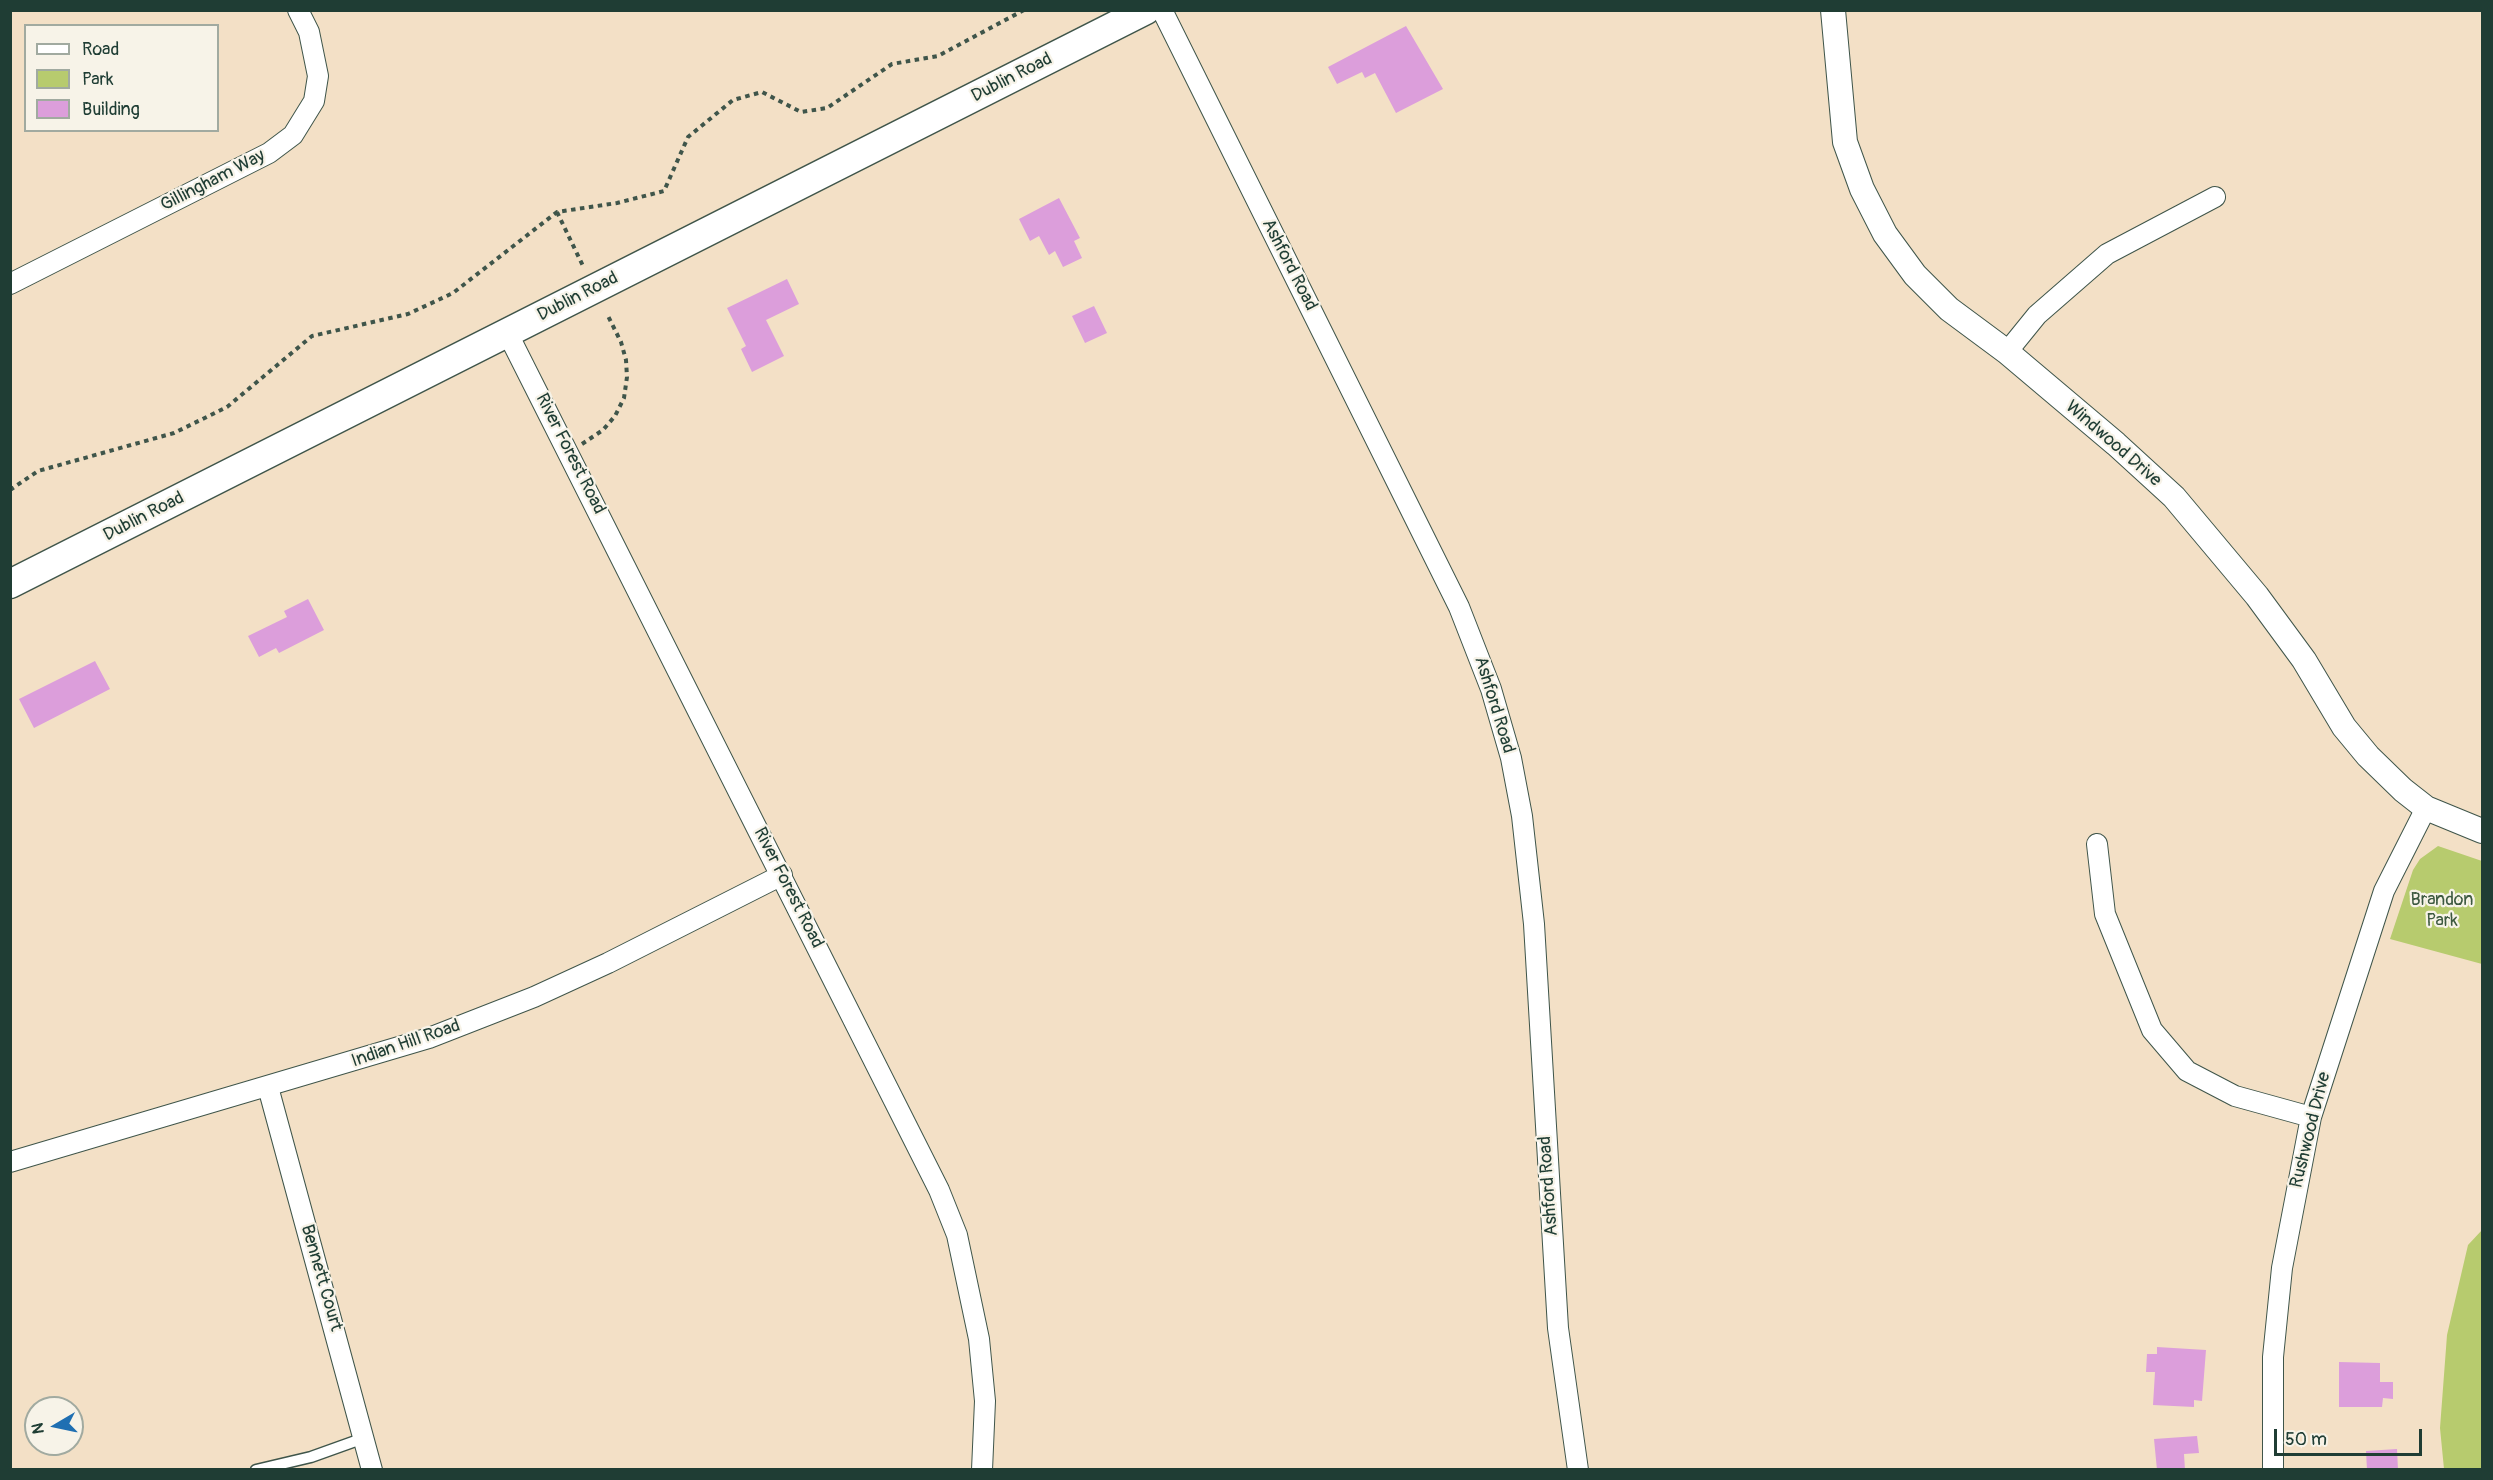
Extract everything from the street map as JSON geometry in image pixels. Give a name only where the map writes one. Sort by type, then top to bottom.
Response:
[{"type":"main road","name":"Dublin Road","points":[[10,584],[1146,10]]},
{"type":"street","name":"Gillingham Way","points":[[10,284],[269,153],[293,135],[314,101],[318,76],[309,32],[298,10]]},
{"type":"street","name":"Ashford Road","points":[[1162,10],[1459,607],[1491,689],[1511,758],[1522,816],[1534,924],[1558,1328],[1578,1470]]},
{"type":"street","name":"Windwood Drive","points":[[1833,10],[1845,142],[1862,189],[1885,234],[1915,275],[1950,309],[2007,352],[2116,444],[2174,497],[2257,596],[2304,660],[2344,727],[2368,756],[2426,808],[2482,831]]},
{"type":"street","points":[[2007,352],[2037,315],[2107,254],[2215,197]]},
{"type":"street","name":"River Forest Road","points":[[507,332],[934,1179],[957,1235],[979,1339],[985,1401],[982,1470]]},
{"type":"street","name":"Rushwood Drive","points":[[2273,1470],[2273,1357],[2282,1268],[2311,1117],[2384,891],[2426,808]]},
{"type":"street","points":[[2097,844],[2105,914],[2152,1030],[2187,1071],[2235,1096],[2311,1117]]},
{"type":"street","name":"Indian Hill Road","points":[[10,1162],[399,1048],[534,997],[608,963],[782,875]]},
{"type":"street","name":"Bennett Court","points":[[268,1087],[372,1470]]},
{"type":"lane","points":[[256,1470],[311,1457],[364,1438]]},
{"type":"path","points":[[10,490],[38,471],[174,433],[227,407],[312,336],[408,314],[453,293],[557,212],[617,203],[664,190],[688,137],[733,100],[762,92],[801,112],[827,108],[892,64],[938,56],[1024,10]]},
{"type":"path","points":[[557,212],[583,266]]},
{"type":"path","points":[[569,453],[603,430],[615,416],[624,398],[627,377],[626,360],[621,342],[607,314]]},
{"type":"green space","name":"Brandon Park","points":[[2438,846],[2482,861],[2482,964],[2390,939],[2413,870],[2420,859]]},
{"type":"green space","points":[[2482,1230],[2482,1469],[2444,1469],[2440,1428],[2447,1335],[2468,1245]]},
{"type":"building","points":[[1406,26],[1443,89],[1396,113],[1375,73],[1365,78],[1362,72],[1337,84],[1328,67]]},
{"type":"building","points":[[1059,198],[1080,238],[1074,241],[1082,258],[1063,267],[1055,251],[1049,255],[1039,236],[1030,241],[1019,219]]},
{"type":"building","points":[[787,279],[799,304],[766,320],[784,356],[752,372],[741,349],[746,346],[727,308]]},
{"type":"building","points":[[1094,306],[1107,333],[1085,343],[1072,316]]},
{"type":"building","points":[[308,599],[324,630],[279,653],[276,648],[259,657],[248,636],[287,617],[284,611]]},
{"type":"building","points":[[95,661],[110,689],[34,728],[19,699]]},
{"type":"building","points":[[2157,1347],[2206,1350],[2202,1401],[2194,1400],[2194,1407],[2153,1405],[2155,1372],[2146,1372],[2147,1354],[2157,1354]]},
{"type":"building","points":[[2339,1362],[2380,1363],[2380,1382],[2393,1382],[2393,1399],[2383,1398],[2382,1407],[2339,1407]]},
{"type":"building","points":[[2197,1436],[2199,1453],[2184,1454],[2185,1470],[2157,1470],[2154,1439]]},
{"type":"building","points":[[2397,1449],[2398,1470],[2367,1470],[2366,1451]]}]
